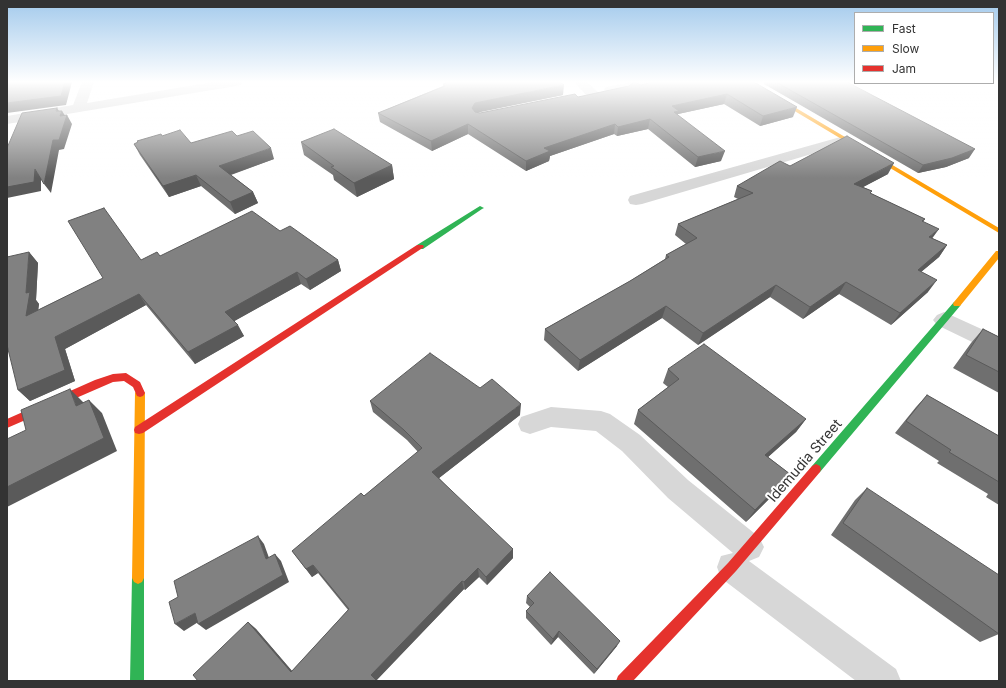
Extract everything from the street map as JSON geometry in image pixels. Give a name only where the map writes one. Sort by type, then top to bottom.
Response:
[{"type":"street","points":[[7,120],[40,114]]},
{"type":"street","points":[[802,114],[999,231]]},
{"type":"street","points":[[636,200],[844,140]]},
{"type":"street","points":[[139,430],[480,208]]},
{"type":"street","name":"Idemudia Street","points":[[623,681],[741,557],[944,320],[999,253]]},
{"type":"street","points":[[944,320],[999,347]]},
{"type":"street","points":[[7,424],[98,383],[113,378],[126,377],[137,385],[141,394],[139,430],[137,681]]},
{"type":"street","points":[[530,424],[551,417],[601,421],[631,442],[678,489],[741,557],[884,681]]},
{"type":"building","points":[[22,114],[67,115],[59,140],[53,140],[44,184],[35,169],[34,182],[7,187],[7,148]]},
{"type":"building","points":[[380,114],[677,114],[725,151],[698,157],[650,119],[618,127],[615,124],[544,148],[550,151],[526,161],[468,124],[431,141]]},
{"type":"building","points":[[833,114],[908,114],[975,149],[952,158],[923,165]]},
{"type":"building","points":[[334,129],[392,165],[354,183],[331,167],[334,166],[301,142]]},
{"type":"building","points":[[180,130],[191,143],[232,131],[237,136],[253,131],[271,148],[219,166],[253,192],[230,202],[196,175],[163,186],[134,144],[138,142],[137,141],[161,134],[162,136]]},
{"type":"building","points":[[847,136],[894,163],[854,184],[872,191],[870,193],[925,219],[922,221],[939,229],[929,237],[947,245],[918,270],[937,280],[900,313],[846,282],[810,307],[776,285],[703,333],[666,306],[580,360],[545,329],[630,281],[669,257],[666,255],[697,238],[678,224],[753,193],[737,186],[780,161],[790,166]]},
{"type":"building","points":[[104,208],[141,260],[157,252],[160,256],[252,211],[280,231],[290,226],[338,260],[306,279],[297,272],[225,312],[238,325],[188,352],[139,294],[55,337],[65,370],[18,390],[7,345],[7,257],[29,252],[26,293],[30,292],[26,316],[103,278],[68,221]]},
{"type":"building","points":[[983,329],[999,337],[999,372],[966,355]]},
{"type":"building","points":[[704,344],[806,419],[765,455],[790,474],[755,510],[638,410],[679,379],[668,369]]},
{"type":"building","points":[[430,353],[480,388],[492,379],[521,404],[432,472],[513,549],[486,577],[478,568],[464,582],[462,581],[371,675],[377,681],[198,681],[193,675],[248,622],[291,672],[349,609],[313,565],[306,569],[292,551],[361,493],[364,496],[422,448],[404,430],[370,401]]},
{"type":"building","points":[[70,389],[76,406],[89,400],[104,438],[7,487],[7,439],[26,430],[21,410]]},
{"type":"building","points":[[927,395],[999,436],[999,482],[949,452],[951,450],[906,421]]},
{"type":"building","points":[[867,488],[999,575],[999,634],[843,523]]},
{"type":"building","points":[[258,536],[266,559],[275,554],[283,575],[198,624],[195,613],[175,624],[169,602],[178,597],[174,581]]},
{"type":"building","points":[[550,572],[620,641],[597,669],[559,631],[553,639],[526,611],[534,603],[527,596]]},
{"type":"traffic: fast","points":[[420,247],[480,208]]},
{"type":"traffic: fast","points":[[816,469],[957,304]]},
{"type":"traffic: fast","points":[[137,681],[138,578]]},
{"type":"traffic: slow","points":[[803,114],[999,231]]},
{"type":"traffic: slow","points":[[957,304],[999,253]]},
{"type":"traffic: slow","points":[[138,578],[140,393]]},
{"type":"traffic: jam","points":[[139,430],[420,247]]},
{"type":"traffic: jam","points":[[7,424],[98,383],[113,378],[126,377],[137,385],[140,393]]},
{"type":"traffic: jam","points":[[623,681],[732,567],[816,469]]}]
